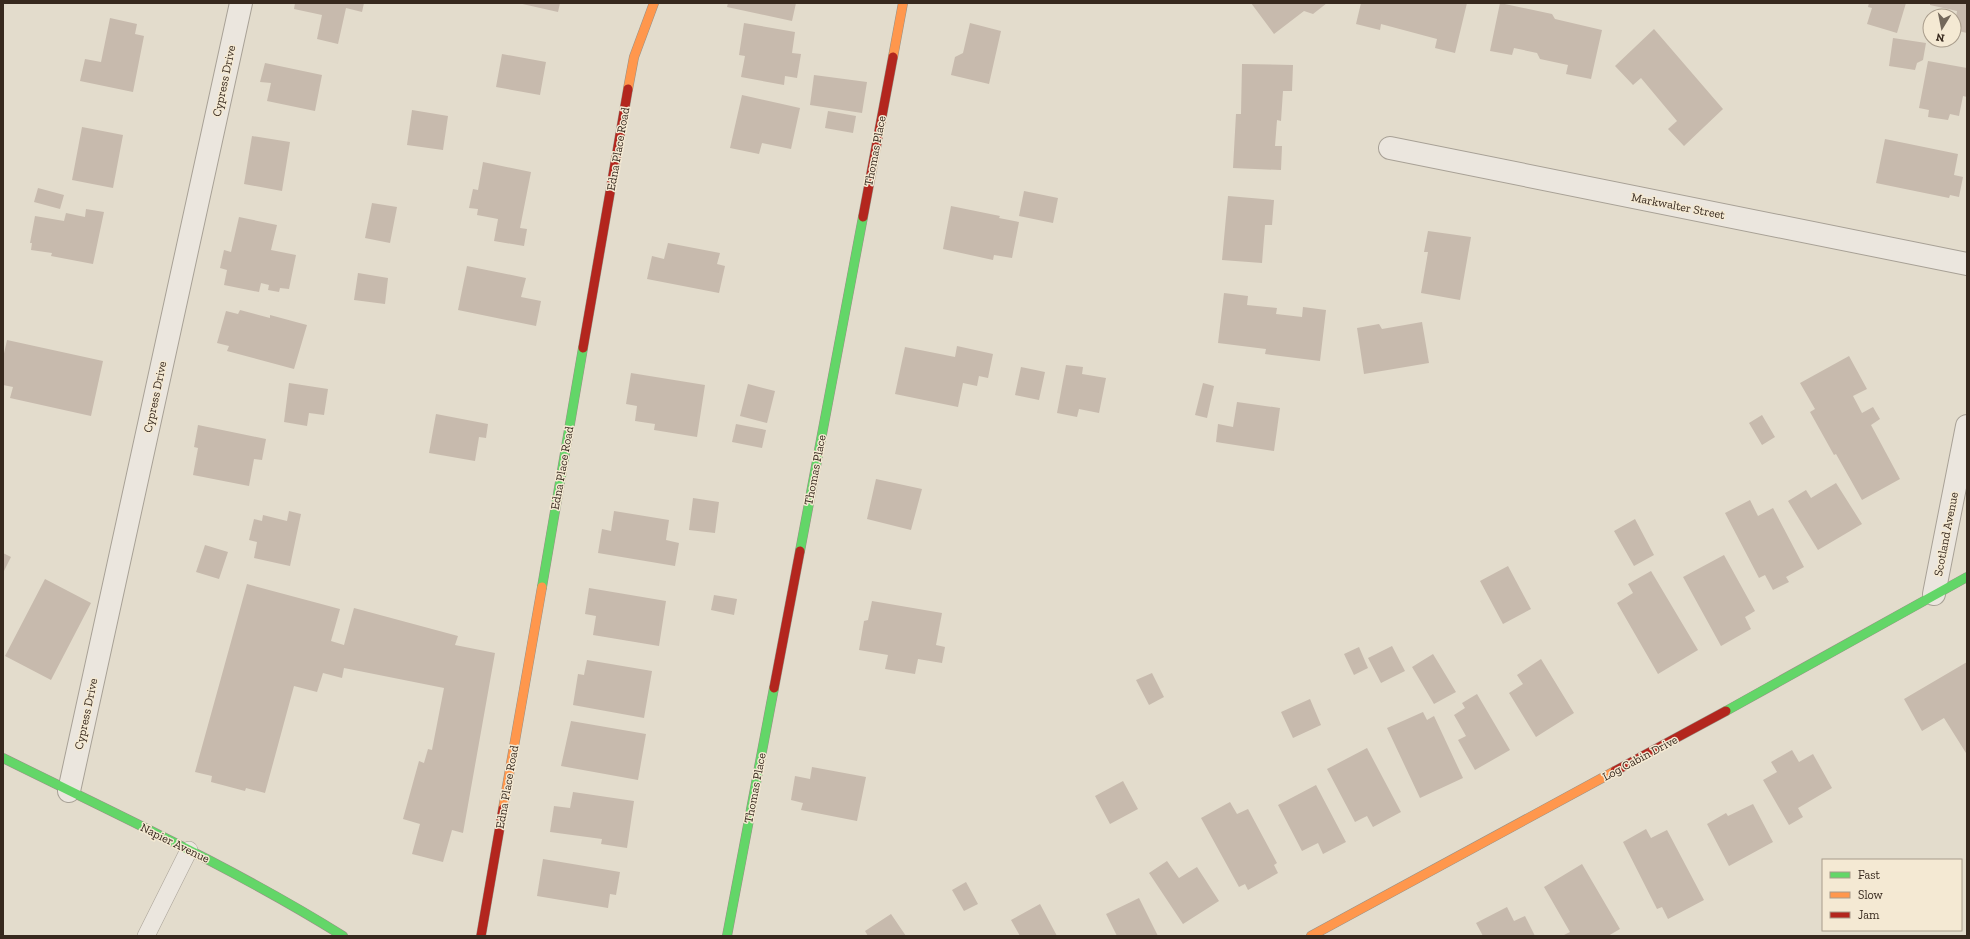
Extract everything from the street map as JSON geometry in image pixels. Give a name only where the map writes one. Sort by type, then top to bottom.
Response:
[{"type":"street","name":"Cypress Drive","points":[[69,791],[241,3]]},
{"type":"street","name":"Edna Place Road","points":[[481,936],[634,57],[654,3]]},
{"type":"street","name":"Thomas Place","points":[[727,936],[903,3]]},
{"type":"street","name":"Markwalter Street","points":[[1390,148],[1967,264]]},
{"type":"street","name":"Scotland Avenue","points":[[1934,594],[1967,426]]},
{"type":"street","name":"Log Cabin Drive","points":[[1311,936],[1740,704],[1934,594],[1967,577]]},
{"type":"street","name":"Napier Avenue","points":[[3,758],[229,869],[313,916],[343,936]]},
{"type":"lane","points":[[146,936],[189,850]]},
{"type":"building","points":[[295,3],[364,3],[362,12],[346,8],[338,44],[317,39],[322,15],[294,9]]},
{"type":"building","points":[[518,3],[560,3],[558,12]]},
{"type":"building","points":[[728,3],[796,3],[792,21],[727,7]]},
{"type":"building","points":[[1251,3],[1327,3],[1313,14],[1304,11],[1274,34]]},
{"type":"building","points":[[1361,3],[1467,3],[1455,53],[1435,48],[1437,39],[1381,24],[1380,30],[1356,24]]},
{"type":"building","points":[[1500,3],[1552,14],[1555,19],[1602,30],[1591,79],[1566,74],[1568,65],[1540,59],[1537,53],[1514,48],[1512,55],[1490,51]]},
{"type":"building","points":[[1869,3],[1906,3],[1897,33],[1867,24],[1872,8],[1868,7]]},
{"type":"building","points":[[1930,3],[1967,3],[1967,33],[1962,32],[1962,8],[1944,8],[1930,5]]},
{"type":"building","points":[[110,18],[137,24],[135,34],[144,36],[133,92],[80,81],[85,59],[101,62]]},
{"type":"building","points":[[744,23],[795,32],[792,53],[801,54],[797,78],[785,76],[784,85],[741,77],[745,56],[739,55]]},
{"type":"building","points":[[970,23],[1001,31],[989,84],[951,75],[955,57],[963,53]]},
{"type":"building","points":[[1654,29],[1723,109],[1684,146],[1668,129],[1677,121],[1641,78],[1633,85],[1615,66]]},
{"type":"building","points":[[1893,38],[1922,42],[1922,48],[1925,48],[1923,60],[1917,63],[1915,70],[1889,66]]},
{"type":"building","points":[[502,54],[546,62],[540,95],[496,87]]},
{"type":"building","points":[[1928,61],[1967,68],[1967,97],[1963,96],[1959,116],[1950,114],[1948,120],[1928,117],[1929,110],[1919,108]]},
{"type":"building","points":[[265,63],[322,75],[315,111],[267,101],[271,83],[260,82]]},
{"type":"building","points":[[1242,64],[1293,65],[1292,91],[1283,91],[1281,121],[1277,120],[1275,146],[1282,146],[1281,170],[1233,168],[1236,114],[1241,114]]},
{"type":"building","points":[[814,75],[867,82],[862,113],[810,105]]},
{"type":"building","points":[[742,95],[800,108],[791,149],[762,143],[759,154],[730,148]]},
{"type":"building","points":[[412,110],[448,116],[443,150],[407,145]]},
{"type":"building","points":[[828,111],[856,116],[853,133],[825,128]]},
{"type":"building","points":[[82,127],[123,135],[113,188],[72,180]]},
{"type":"building","points":[[252,136],[290,142],[282,191],[244,184]]},
{"type":"building","points":[[1885,139],[1958,154],[1954,175],[1963,177],[1959,197],[1950,195],[1949,198],[1876,183]]},
{"type":"building","points":[[483,162],[531,172],[520,228],[527,229],[524,246],[494,241],[498,219],[477,215],[478,209],[469,208],[473,189],[478,190]]},
{"type":"building","points":[[38,188],[64,195],[60,209],[34,202]]},
{"type":"building","points":[[1024,191],[1058,198],[1053,223],[1019,216]]},
{"type":"building","points":[[1228,196],[1274,200],[1272,225],[1265,225],[1262,263],[1222,260]]},
{"type":"building","points":[[372,203],[397,207],[390,243],[365,238]]},
{"type":"building","points":[[951,206],[1000,216],[999,218],[1019,222],[1012,258],[994,255],[993,260],[943,249]]},
{"type":"building","points":[[86,209],[104,212],[93,264],[51,256],[52,253],[31,250],[32,243],[30,243],[35,216],[64,221],[66,213],[85,217]]},
{"type":"building","points":[[239,217],[277,225],[271,250],[296,255],[289,289],[280,288],[279,292],[268,290],[269,285],[261,283],[259,292],[224,285],[227,270],[220,268],[224,250],[231,252]]},
{"type":"building","points":[[1428,231],[1471,237],[1460,300],[1421,293],[1428,252],[1424,252]]},
{"type":"building","points":[[668,243],[720,253],[717,264],[725,266],[719,293],[647,279],[652,256],[664,259]]},
{"type":"building","points":[[467,266],[526,278],[521,297],[541,301],[536,326],[458,310]]},
{"type":"building","points":[[358,273],[388,278],[385,304],[354,300]]},
{"type":"building","points":[[1224,293],[1248,296],[1247,305],[1277,308],[1276,314],[1302,317],[1303,307],[1326,310],[1320,361],[1265,354],[1266,349],[1218,343]]},
{"type":"building","points":[[240,310],[270,318],[270,315],[307,325],[294,369],[227,351],[229,346],[217,343],[226,311],[238,314]]},
{"type":"building","points":[[1422,322],[1429,363],[1364,374],[1357,328],[1379,324],[1382,329]]},
{"type":"building","points":[[7,340],[103,361],[91,416],[10,398],[13,387],[3,385],[3,358]]},
{"type":"building","points":[[957,346],[993,354],[988,378],[979,376],[977,386],[963,383],[958,407],[895,394],[905,347],[955,357]]},
{"type":"building","points":[[1849,356],[1867,389],[1853,396],[1862,413],[1873,407],[1880,419],[1871,425],[1900,479],[1862,500],[1836,454],[1834,455],[1810,412],[1815,409],[1800,383]]},
{"type":"building","points":[[1066,365],[1083,367],[1082,374],[1106,378],[1099,413],[1079,409],[1077,417],[1057,413]]},
{"type":"building","points":[[1021,367],[1045,372],[1039,400],[1015,395]]},
{"type":"building","points":[[631,373],[705,385],[697,437],[654,430],[655,424],[635,421],[637,406],[626,404]]},
{"type":"building","points":[[289,383],[328,389],[324,415],[309,413],[307,426],[284,422]]},
{"type":"building","points":[[1203,383],[1214,386],[1207,418],[1195,415]]},
{"type":"building","points":[[748,384],[775,391],[767,423],[740,416]]},
{"type":"building","points":[[1237,402],[1280,408],[1274,451],[1216,442],[1218,424],[1233,427]]},
{"type":"building","points":[[436,414],[488,424],[486,438],[479,437],[475,461],[429,453]]},
{"type":"building","points":[[1762,415],[1775,437],[1762,445],[1749,423]]},
{"type":"building","points":[[736,424],[766,430],[762,448],[732,442]]},
{"type":"building","points":[[198,425],[266,439],[262,460],[254,459],[249,486],[193,475],[198,448],[194,447]]},
{"type":"building","points":[[876,479],[922,489],[911,530],[867,519]]},
{"type":"building","points":[[1836,483],[1862,524],[1818,550],[1788,501],[1806,490],[1811,498]]},
{"type":"building","points":[[693,498],[719,502],[715,533],[689,530]]},
{"type":"building","points":[[1750,500],[1758,516],[1773,508],[1804,567],[1786,577],[1789,582],[1773,590],[1765,575],[1759,578],[1725,513]]},
{"type":"building","points":[[289,511],[301,514],[290,566],[254,558],[257,542],[249,540],[254,519],[262,521],[263,515],[287,521]]},
{"type":"building","points":[[614,511],[669,520],[666,540],[679,543],[675,566],[598,553],[602,529],[611,531]]},
{"type":"building","points":[[1635,519],[1654,555],[1634,566],[1614,531]]},
{"type":"building","points":[[205,545],[228,552],[219,579],[196,572]]},
{"type":"building","points":[[3,553],[11,557],[3,573]]},
{"type":"building","points":[[1724,555],[1755,611],[1745,617],[1751,629],[1721,646],[1683,577]]},
{"type":"building","points":[[1508,566],[1531,609],[1503,624],[1480,581]]},
{"type":"building","points":[[1651,571],[1698,650],[1658,674],[1617,603],[1633,593],[1628,584]]},
{"type":"building","points":[[45,579],[91,603],[51,680],[5,656]]},
{"type":"building","points":[[247,584],[340,609],[331,641],[344,645],[354,608],[458,636],[455,645],[495,653],[463,833],[452,830],[443,862],[412,854],[420,824],[403,819],[419,761],[424,763],[428,749],[432,750],[444,688],[344,668],[342,678],[323,673],[317,692],[294,686],[265,793],[246,788],[245,791],[211,782],[212,776],[195,772]]},
{"type":"building","points":[[589,588],[666,601],[659,646],[593,635],[596,616],[585,614]]},
{"type":"building","points":[[714,595],[737,599],[734,615],[711,610]]},
{"type":"building","points":[[872,601],[942,613],[936,645],[945,647],[942,663],[918,659],[915,674],[885,669],[888,655],[859,650],[864,621],[868,620]]},
{"type":"building","points":[[1392,646],[1405,671],[1381,683],[1368,658]]},
{"type":"building","points":[[1359,647],[1368,668],[1354,675],[1344,654]]},
{"type":"building","points":[[1433,654],[1456,692],[1434,704],[1412,667]]},
{"type":"building","points":[[1541,659],[1574,713],[1536,737],[1509,693],[1523,684],[1517,675]]},
{"type":"building","points":[[587,660],[652,671],[644,718],[573,705],[578,674],[584,675]]},
{"type":"building","points":[[1967,662],[1966,753],[1944,718],[1922,731],[1904,699]]},
{"type":"building","points":[[1152,673],[1164,697],[1149,705],[1136,680]]},
{"type":"building","points":[[1477,694],[1510,750],[1475,770],[1458,740],[1466,736],[1454,715],[1465,708],[1462,703]]},
{"type":"building","points":[[1310,699],[1321,725],[1293,738],[1281,712]]},
{"type":"building","points":[[1423,712],[1427,720],[1434,716],[1463,778],[1420,798],[1387,728]]},
{"type":"building","points":[[571,721],[646,734],[638,780],[561,766]]},
{"type":"building","points":[[1367,748],[1401,812],[1373,827],[1367,816],[1355,822],[1327,769]]},
{"type":"building","points":[[1792,750],[1799,762],[1813,754],[1832,788],[1798,808],[1803,817],[1789,825],[1763,780],[1777,772],[1771,762]]},
{"type":"building","points":[[812,767],[866,777],[857,821],[801,810],[803,803],[791,800],[795,776],[810,779]]},
{"type":"building","points":[[1123,781],[1138,809],[1110,824],[1095,796]]},
{"type":"building","points":[[1316,785],[1346,842],[1323,854],[1318,843],[1302,851],[1278,805]]},
{"type":"building","points":[[573,792],[634,801],[627,848],[601,844],[602,839],[550,832],[554,806],[570,808]]},
{"type":"building","points":[[1230,802],[1237,814],[1248,809],[1277,863],[1274,865],[1278,873],[1248,890],[1245,884],[1239,887],[1201,818]]},
{"type":"building","points":[[1753,804],[1773,842],[1729,866],[1707,824],[1726,813],[1728,816]]},
{"type":"building","points":[[1646,829],[1651,838],[1667,830],[1704,900],[1668,919],[1662,907],[1657,909],[1623,842]]},
{"type":"building","points":[[543,859],[620,872],[616,895],[610,894],[608,908],[537,896]]},
{"type":"building","points":[[1167,861],[1179,878],[1197,867],[1219,901],[1183,924],[1149,873]]},
{"type":"building","points":[[1582,864],[1620,929],[1608,936],[1562,936],[1570,932],[1544,887]]},
{"type":"building","points":[[966,882],[978,904],[964,911],[952,890]]},
{"type":"building","points":[[1139,898],[1158,936],[1117,936],[1106,914]]},
{"type":"building","points":[[1040,904],[1057,936],[1020,936],[1011,920]]},
{"type":"building","points":[[1507,907],[1514,921],[1525,916],[1535,936],[1483,936],[1476,923]]},
{"type":"building","points":[[891,914],[906,936],[868,936],[865,931]]},
{"type":"traffic: fast","points":[[800,551],[863,217]]},
{"type":"traffic: fast","points":[[542,587],[583,348]]},
{"type":"traffic: fast","points":[[1726,711],[1967,577]]},
{"type":"traffic: fast","points":[[727,936],[774,688]]},
{"type":"traffic: fast","points":[[3,758],[218,865],[302,911],[343,936]]},
{"type":"traffic: slow","points":[[628,89],[634,57],[654,3]]},
{"type":"traffic: slow","points":[[893,57],[903,3]]},
{"type":"traffic: slow","points":[[503,809],[542,587]]},
{"type":"traffic: slow","points":[[1311,936],[1615,771]]},
{"type":"traffic: jam","points":[[863,217],[893,57]]},
{"type":"traffic: jam","points":[[583,348],[628,89]]},
{"type":"traffic: jam","points":[[774,688],[800,551]]},
{"type":"traffic: jam","points":[[1615,771],[1726,711]]},
{"type":"traffic: jam","points":[[481,936],[503,809]]}]
